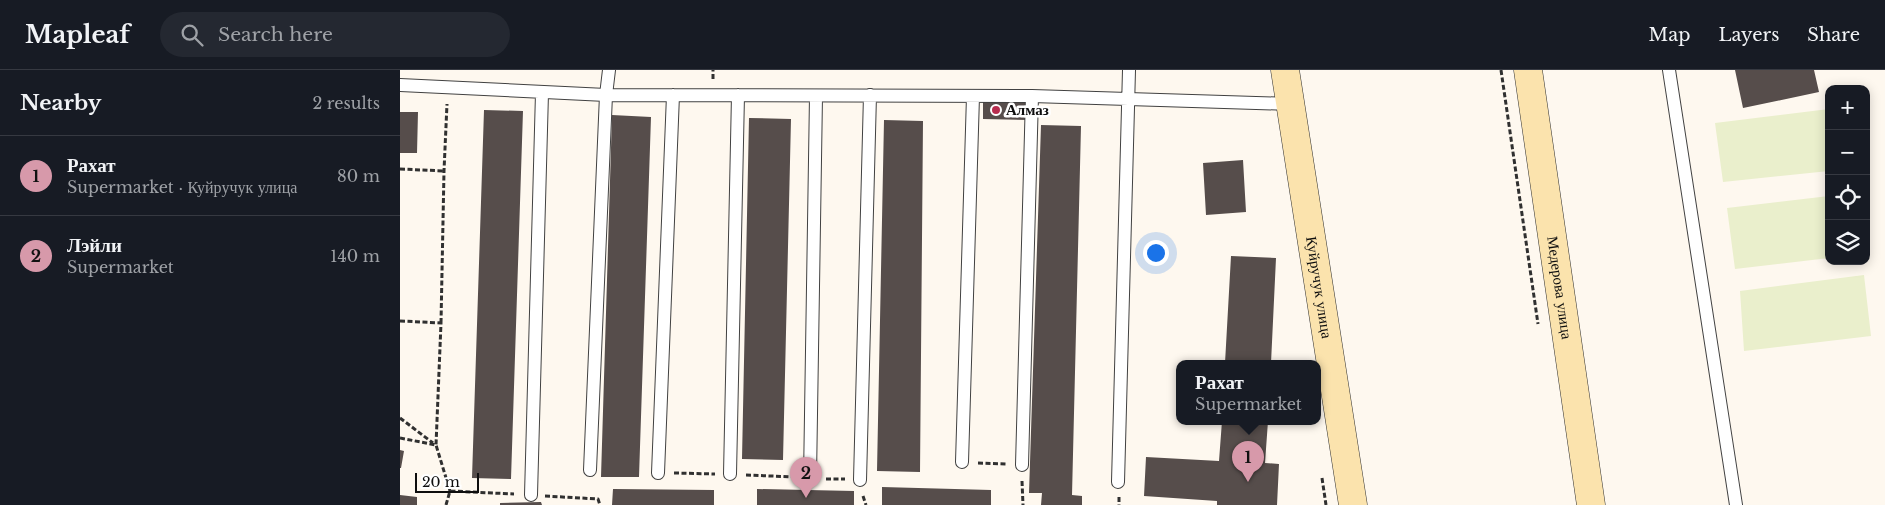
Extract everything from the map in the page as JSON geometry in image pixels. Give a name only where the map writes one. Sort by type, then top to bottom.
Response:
[{"type":"street","name":"Куйручук улица","points":[[1285,70],[1353,505]]},
{"type":"street","name":"Медерова улица","points":[[1528,70],[1591,505]]},
{"type":"lane","points":[[590,470],[606,94],[609,70]]},
{"type":"lane","points":[[1118,482],[1129,70]]},
{"type":"lane","points":[[1669,70],[1736,505]]},
{"type":"lane","points":[[400,86],[542,93],[1032,96],[1291,104]]},
{"type":"lane","points":[[531,495],[542,93]]},
{"type":"lane","points":[[658,472],[673,95]]},
{"type":"lane","points":[[730,474],[738,95]]},
{"type":"lane","points":[[860,480],[870,95]]},
{"type":"lane","points":[[810,478],[816,96]]},
{"type":"lane","points":[[962,462],[974,96]]},
{"type":"lane","points":[[1022,465],[1032,96]]},
{"type":"path","points":[[1501,70],[1539,327]]},
{"type":"path","points":[[448,88],[436,445],[450,491]]},
{"type":"path","points":[[400,169],[444,171]]},
{"type":"path","points":[[400,321],[441,323]]},
{"type":"path","points":[[400,418],[436,445]]},
{"type":"path","points":[[400,438],[436,445]]},
{"type":"path","points":[[962,462],[1022,465],[1023,505]]},
{"type":"green space","points":[[1825,109],[1825,171],[1723,182],[1715,123]]},
{"type":"green space","points":[[1825,196],[1825,258],[1735,269],[1727,208]]},
{"type":"green space","points":[[1864,275],[1871,336],[1744,351],[1740,291]]},
{"type":"building","points":[[1735,70],[1814,70],[1819,92],[1743,108]]},
{"type":"building","points":[[983,100],[1029,101],[1029,120],[983,119]]},
{"type":"building","points":[[484,110],[523,111],[511,479],[472,478]]},
{"type":"building","points":[[400,112],[418,112],[417,153],[400,153]]},
{"type":"building","points":[[612,115],[651,117],[639,477],[601,477]]},
{"type":"building","points":[[749,118],[791,119],[783,460],[742,459]]},
{"type":"building","points":[[884,120],[923,121],[920,472],[877,471]]},
{"type":"building","points":[[1041,125],[1081,126],[1072,495],[1082,496],[1082,505],[1041,505],[1042,493],[1029,493]]},
{"type":"building","points":[[1243,160],[1246,212],[1206,215],[1203,163]]},
{"type":"building","points":[[1231,256],[1276,258],[1271,360],[1225,360]]},
{"type":"building","points":[[1222,425],[1268,425],[1265,463],[1279,464],[1277,505],[1217,505],[1217,501],[1144,496],[1146,457],[1219,461]]},
{"type":"building","points":[[400,450],[404,451],[401,468],[400,468]]},
{"type":"building","points":[[882,487],[991,490],[991,505],[882,505]]},
{"type":"building","points":[[613,489],[714,490],[714,505],[612,505]]},
{"type":"building","points":[[757,489],[854,491],[854,505],[757,505]]},
{"type":"building","points":[[400,495],[417,497],[417,505],[400,505]]},
{"type":"building","points":[[541,502],[542,505],[500,505],[500,503]]},
{"type":"place","name":"Алмаз","points":[[996,110]]},
{"type":"place","name":"Рахат","points":[[1248,482]]},
{"type":"place","name":"Лэйли","points":[[806,498]]}]
